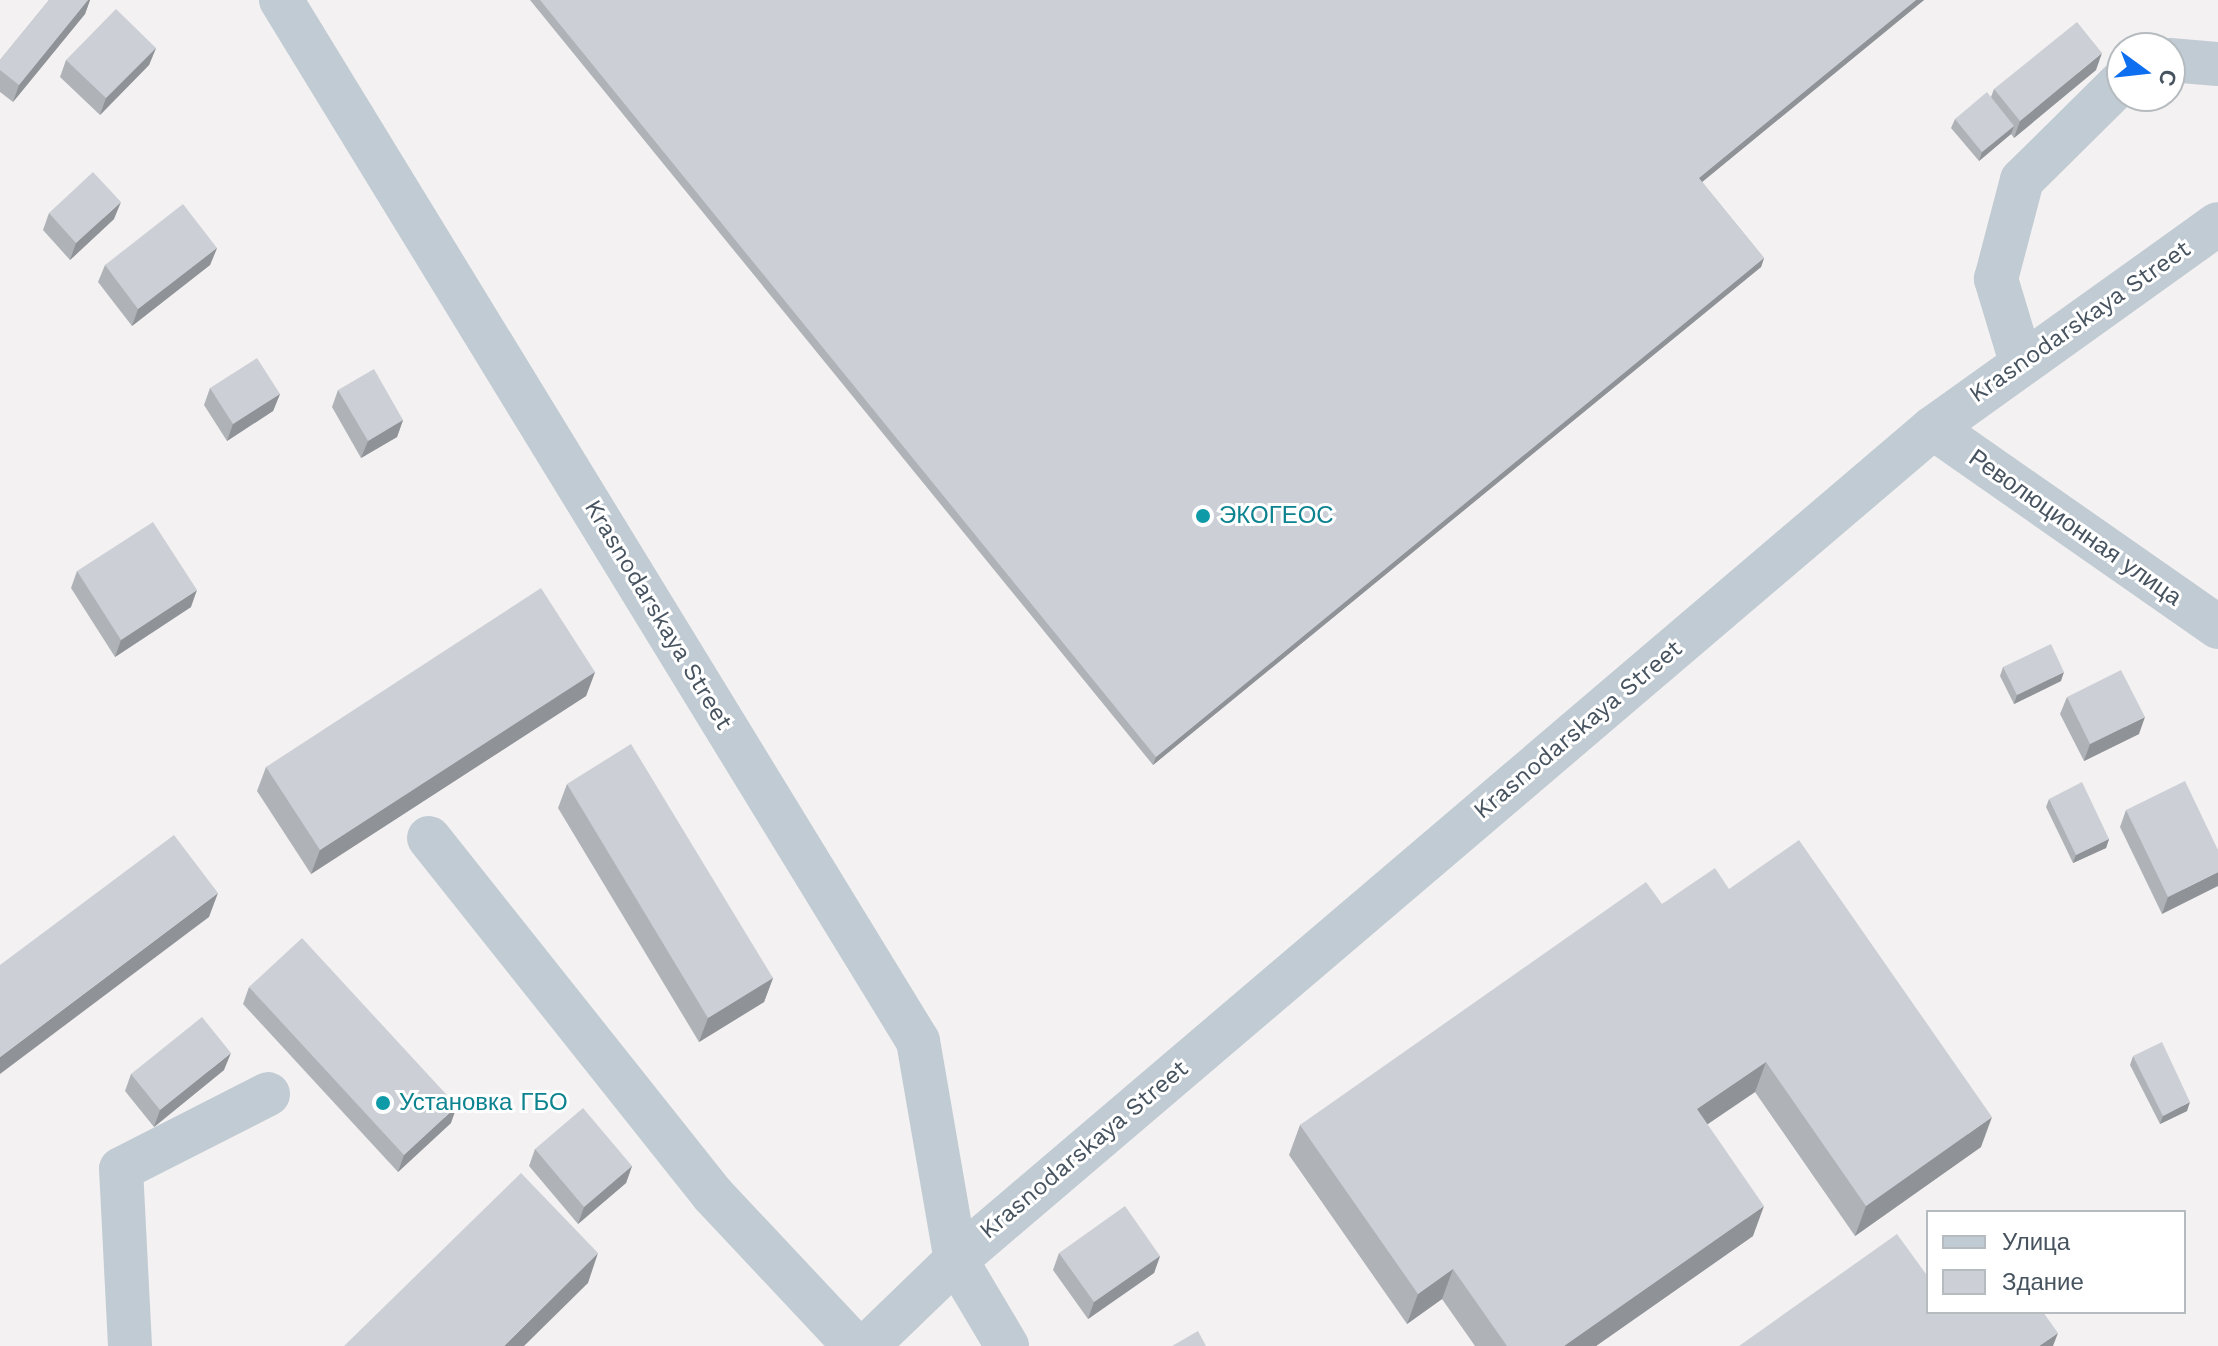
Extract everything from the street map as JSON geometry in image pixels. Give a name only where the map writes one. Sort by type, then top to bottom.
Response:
[{"type":"street","name":"Krasnodarskaya Street","points":[[281,0],[918,1041],[956,1260]]},
{"type":"street","points":[[2186,61],[2218,64]]},
{"type":"street","points":[[2021,362],[1996,279],[2022,180],[2106,97]]},
{"type":"street","name":"Krasnodarskaya Street","points":[[867,1346],[956,1260],[1933,428],[2021,362],[2218,224]]},
{"type":"street","name":"Революционная улица","points":[[1933,428],[2218,627]]},
{"type":"street","points":[[429,838],[713,1195],[855,1346]]},
{"type":"street","points":[[130,1346],[121,1169],[268,1094]]},
{"type":"street","points":[[956,1260],[1007,1346]]},
{"type":"building","points":[[49,0],[88,0],[19,85],[0,70],[0,60]]},
{"type":"building","name":"ЭКОГЕОС","points":[[540,0],[1916,0],[1699,178],[1764,258],[1156,757]]},
{"type":"building","points":[[116,9],[156,48],[106,98],[66,60]]},
{"type":"building","points":[[2077,22],[2102,53],[2020,121],[1994,89]]},
{"type":"building","points":[[1987,92],[2014,126],[1982,152],[1955,119]]},
{"type":"building","points":[[93,172],[121,202],[76,243],[49,213]]},
{"type":"building","points":[[183,204],[217,248],[138,309],[105,265]]},
{"type":"building","points":[[257,358],[280,394],[233,424],[210,388]]},
{"type":"building","points":[[374,369],[403,420],[368,441],[338,390]]},
{"type":"building","points":[[153,522],[197,590],[121,640],[77,571]]},
{"type":"building","points":[[541,588],[595,672],[320,850],[266,767]]},
{"type":"building","points":[[2051,644],[2064,672],[2017,695],[2003,667]]},
{"type":"building","points":[[2121,670],[2145,717],[2090,744],[2067,697]]},
{"type":"building","points":[[631,744],[773,978],[708,1018],[567,784]]},
{"type":"building","points":[[2185,781],[2218,850],[2218,872],[2168,897],[2126,810]]},
{"type":"building","points":[[2082,782],[2109,839],[2076,855],[2049,799]]},
{"type":"building","points":[[174,835],[218,893],[0,1057],[0,965]]},
{"type":"building","points":[[1799,840],[1992,1117],[1866,1206],[1766,1062],[1697,1109],[1764,1206],[1564,1346],[1507,1346],[1453,1269],[1418,1294],[1300,1125],[1646,882],[1662,904],[1715,868],[1729,889]]},
{"type":"building","points":[[302,938],[457,1106],[404,1155],[249,987]]},
{"type":"building","points":[[202,1017],[231,1053],[160,1110],[131,1074]]},
{"type":"building","points":[[2162,1042],[2190,1102],[2163,1116],[2133,1056]]},
{"type":"building","points":[[583,1108],[632,1166],[584,1207],[535,1149]]},
{"type":"building","points":[[521,1173],[598,1253],[504,1346],[344,1346]]},
{"type":"building","points":[[1125,1206],[1160,1256],[1094,1302],[1059,1253]]},
{"type":"building","points":[[1897,1234],[1926,1274],[1926,1314],[2044,1314],[2058,1333],[2039,1346],[1739,1346]]},
{"type":"building","points":[[1198,1331],[1206,1346],[1172,1346]]},
{"type":"place","name":"ЭКОГЕОС","points":[[1203,516]]},
{"type":"place","name":"Установка ГБО","points":[[383,1103]]}]
